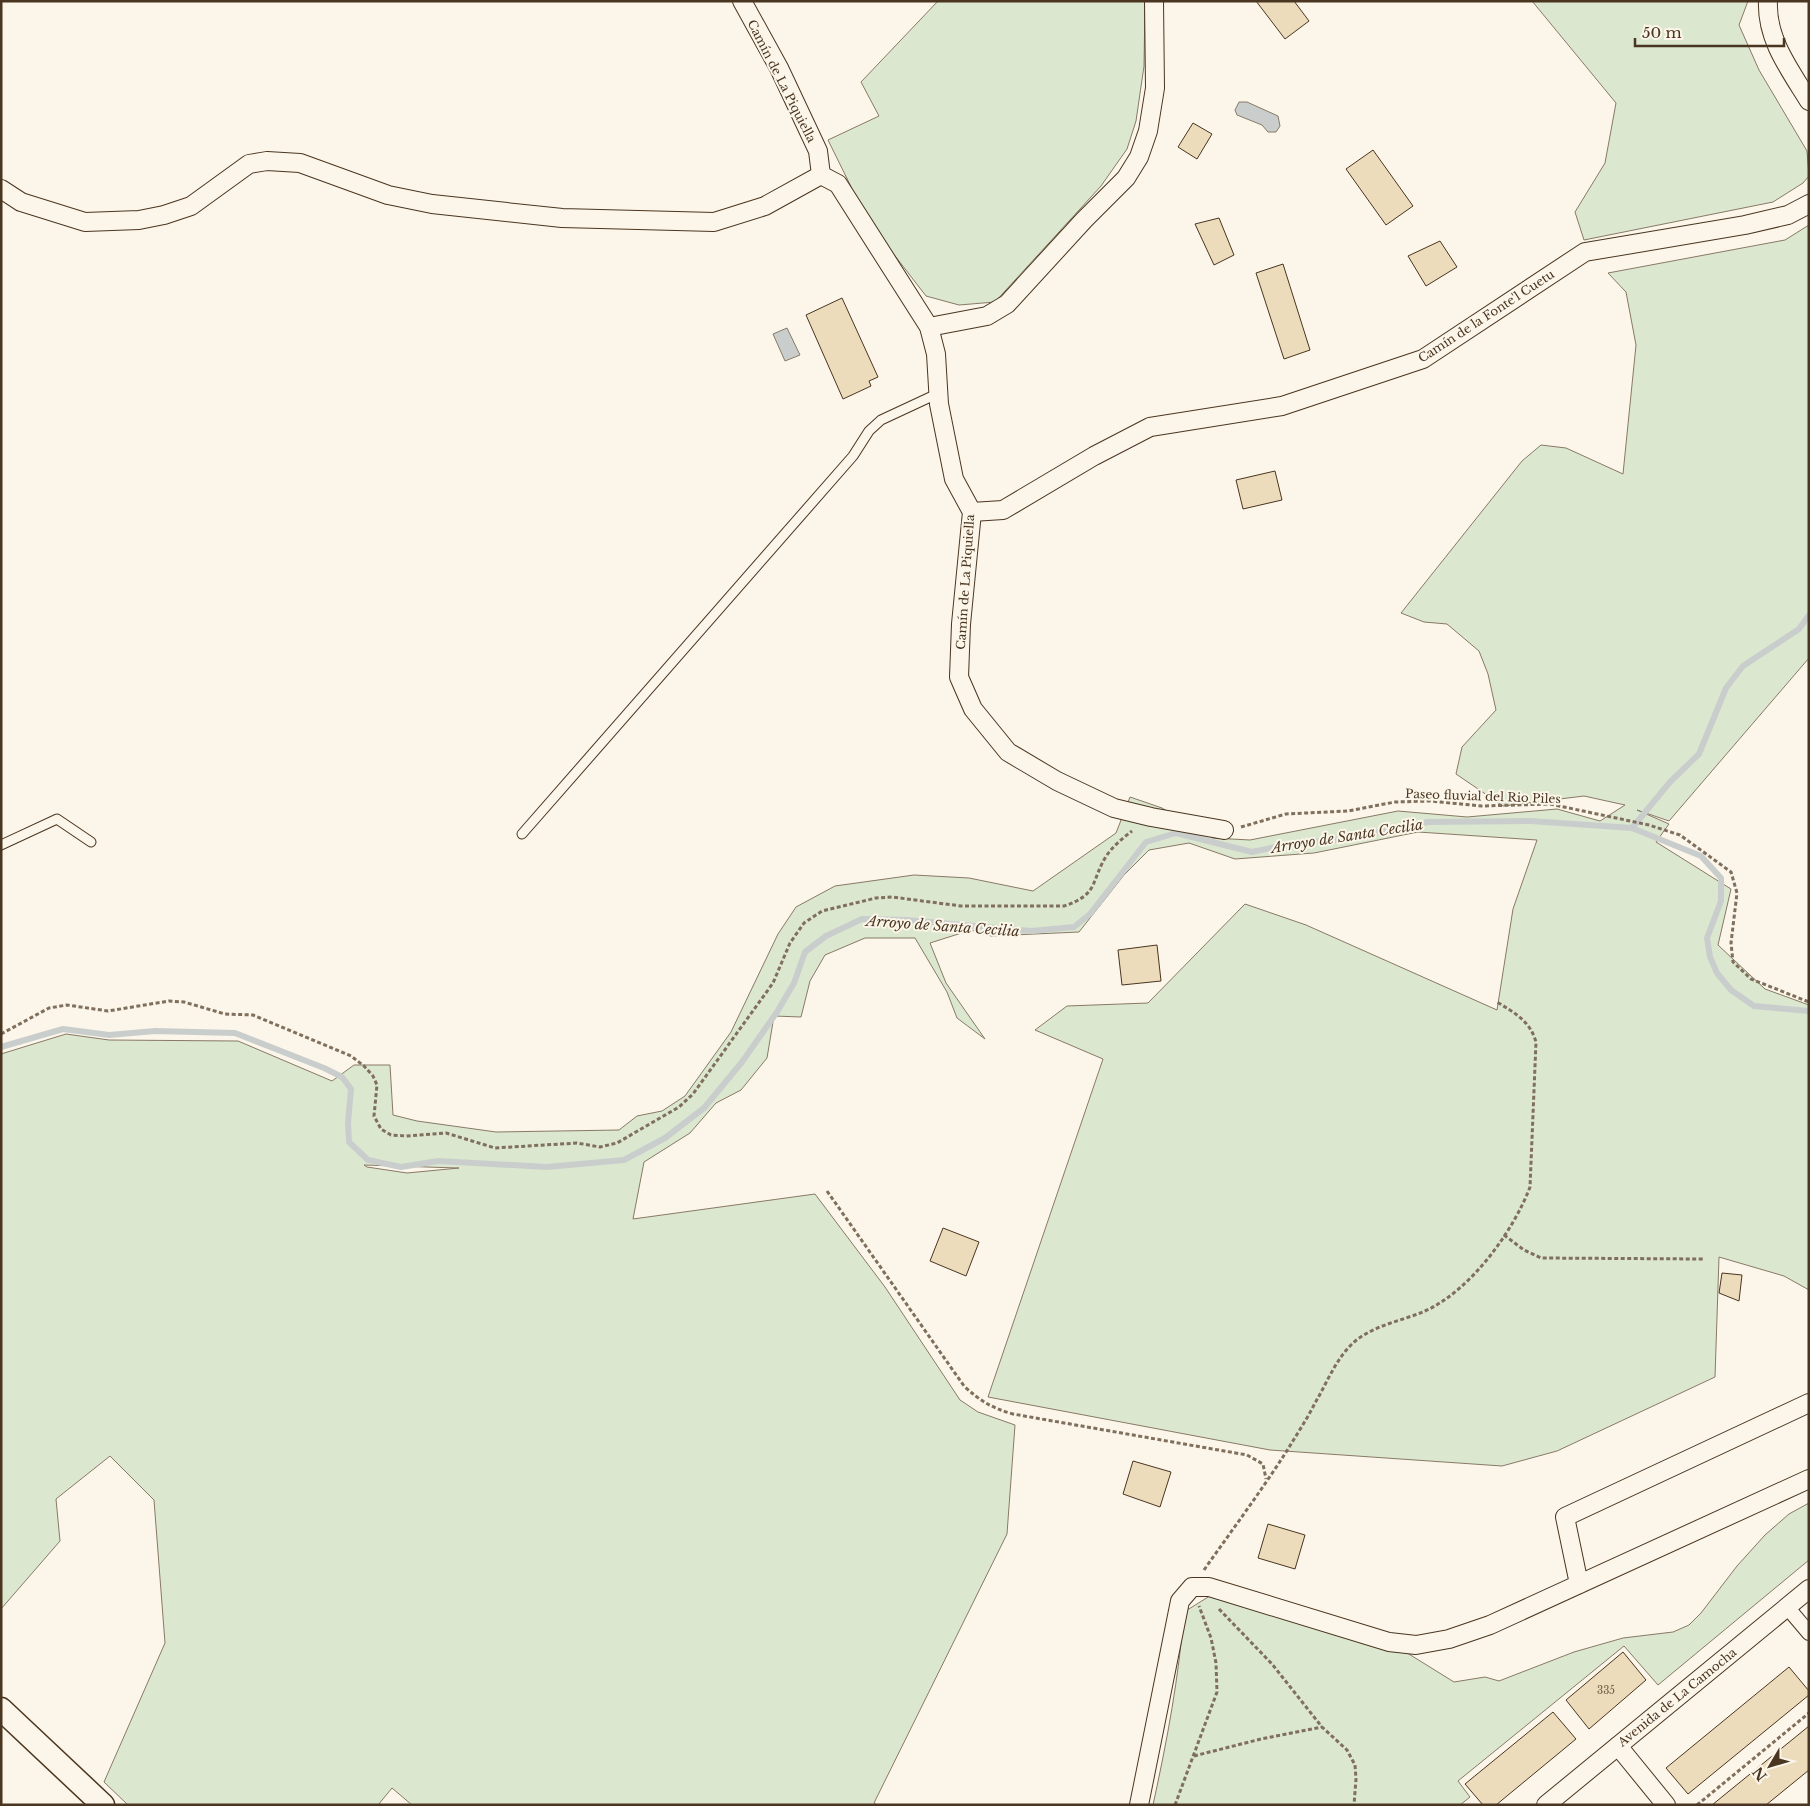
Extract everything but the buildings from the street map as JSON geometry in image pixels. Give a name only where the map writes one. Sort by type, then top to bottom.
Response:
[{"type":"street","name":"Camín de La Piquiella","points":[[742,1],[779,68],[818,151],[821,175],[838,184],[929,327],[936,354],[939,393],[954,479],[972,512],[961,624],[959,677],[973,709],[1008,752],[1057,781],[1114,808],[1151,817],[1224,830]]},
{"type":"street","points":[[929,327],[987,316],[1007,304],[1084,220],[1126,178],[1139,157],[1148,131],[1155,88],[1154,1]]},
{"type":"street","points":[[1768,1],[1767,19],[1780,52],[1809,101]]},
{"type":"street","points":[[1,189],[21,202],[85,222],[139,220],[164,216],[191,206],[228,177],[249,164],[300,163],[388,195],[432,204],[562,218],[714,222],[766,206],[821,175]]},
{"type":"street","name":"Camín de la Fonte'l Cuetu","points":[[972,512],[1002,510],[1094,456],[1150,427],[1282,406],[1423,359],[1585,252],[1788,216],[1809,204]]},
{"type":"street","points":[[1579,1584],[1565,1517],[1809,1403]]},
{"type":"street","points":[[1139,1805],[1180,1601],[1192,1587],[1209,1587],[1389,1642],[1416,1645],[1449,1639],[1490,1625],[1809,1479]]},
{"type":"street","name":"Avenida de La Camocha","points":[[1546,1805],[1809,1589]]},
{"type":"street","points":[[1787,1606],[1809,1633]]},
{"type":"street","points":[[1,1709],[104,1805]]},
{"type":"street","points":[[1618,1746],[1666,1805]]},
{"type":"lane","points":[[522,834],[853,456],[869,431],[881,420],[939,393]]},
{"type":"lane","points":[[1,845],[57,819],[91,842]]},
{"type":"path","name":"Paseo fluvial del Rio Piles","points":[[1224,830],[1286,814],[1348,811],[1395,802],[1430,801],[1482,806],[1550,804],[1648,825],[1680,835],[1731,872],[1737,893],[1731,943],[1733,962],[1751,979],[1809,1002]]},
{"type":"path","points":[[1,1034],[49,1008],[67,1005],[108,1011],[169,1001],[184,1002],[225,1014],[253,1015],[350,1056],[373,1076],[377,1085],[374,1116],[381,1129],[390,1135],[406,1136],[446,1132],[495,1148],[577,1143],[600,1147],[617,1143],[678,1107],[693,1094],[773,983],[790,943],[804,923],[822,911],[876,898],[892,897],[961,906],[1064,906],[1076,902],[1093,888],[1107,856],[1120,841],[1151,817]]},
{"type":"path","points":[[1192,1587],[1311,1411],[1335,1365],[1354,1343],[1375,1329],[1425,1311],[1447,1299],[1467,1282],[1522,1209],[1530,1187],[1536,1042],[1532,1028],[1517,1014],[1496,1002]]},
{"type":"path","points":[[827,1191],[964,1386],[978,1399],[992,1408],[1013,1414],[1247,1455],[1263,1464],[1266,1480]]},
{"type":"path","points":[[1504,1235],[1524,1250],[1541,1258],[1703,1259]]},
{"type":"path","points":[[1192,1587],[1210,1599],[1238,1631],[1272,1664],[1322,1727],[1347,1750],[1355,1765],[1354,1805]]},
{"type":"path","points":[[1175,1805],[1217,1692],[1216,1663],[1211,1638],[1192,1587]]},
{"type":"path","points":[[1697,1805],[1809,1713]]},
{"type":"path","points":[[1194,1756],[1261,1738],[1322,1727]]},
{"type":"green space","points":[[938,1],[1145,1],[1144,66],[1136,121],[1127,149],[1101,186],[995,302],[959,305],[926,296],[868,221],[828,140],[879,116],[861,82]]},
{"type":"green space","points":[[1532,1],[1748,1],[1739,25],[1759,70],[1807,151],[1809,176],[1803,183],[1773,202],[1584,240],[1575,212],[1605,163],[1616,103]]},
{"type":"green space","points":[[1809,225],[1809,658],[1669,821],[1637,810],[1669,824],[1656,842],[1731,889],[1718,945],[1765,989],[1809,1005],[1809,1290],[1784,1276],[1719,1257],[1715,1377],[1557,1451],[1502,1466],[1270,1450],[988,1397],[1103,1059],[1035,1030],[1067,1006],[1148,1003],[1245,904],[1306,925],[1497,1010],[1513,909],[1537,840],[1418,832],[1314,853],[1235,859],[1189,843],[1149,850],[1124,875],[1079,932],[991,936],[971,930],[930,943],[946,983],[985,1039],[957,1018],[947,992],[915,938],[865,938],[825,955],[810,981],[801,1017],[774,1016],[767,1058],[741,1090],[716,1103],[690,1133],[644,1162],[633,1219],[815,1194],[885,1287],[960,1400],[978,1412],[1015,1425],[1007,1534],[874,1803],[877,1805],[412,1805],[392,1788],[378,1805],[128,1805],[104,1782],[165,1643],[154,1500],[110,1456],[56,1499],[60,1541],[1,1609],[1,1054],[66,1034],[109,1040],[238,1041],[332,1081],[354,1065],[390,1065],[393,1115],[417,1121],[496,1132],[619,1130],[637,1116],[662,1111],[685,1096],[731,1032],[778,934],[796,907],[835,886],[914,875],[969,878],[1033,891],[1116,833],[1130,797],[1162,808],[1213,838],[1250,840],[1398,811],[1467,817],[1557,809],[1600,821],[1625,805],[1584,796],[1503,806],[1456,774],[1462,747],[1496,710],[1488,674],[1479,651],[1447,624],[1424,622],[1401,613],[1522,461],[1541,445],[1566,448],[1623,474],[1636,345],[1626,292],[1608,273],[1785,240]],"holes":[[[364,1165],[459,1168],[407,1173]]]},
{"type":"green space","points":[[1809,1503],[1809,1560],[1658,1685],[1624,1646],[1458,1781],[1470,1797],[1460,1805],[1153,1805],[1172,1709],[1184,1612],[1213,1594],[1295,1618],[1365,1644],[1404,1651],[1454,1682],[1485,1677],[1499,1681],[1574,1652],[1623,1638],[1673,1632],[1689,1625],[1765,1535],[1789,1514]]},
{"type":"shaded area","points":[[1239,102],[1247,102],[1278,116],[1280,126],[1276,132],[1268,132],[1262,125],[1237,115],[1235,110]]},
{"type":"shaded area","points":[[787,328],[800,355],[785,361],[773,334]]},
{"type":"waterway","points":[[1632,828],[1670,782],[1699,754],[1726,688],[1743,666],[1799,629],[1809,615]]},
{"type":"waterway","name":"Arroyo de Santa Cecilia","points":[[1,1047],[63,1029],[109,1035],[155,1031],[235,1033],[342,1077],[351,1089],[348,1123],[349,1142],[368,1160],[401,1167],[438,1161],[547,1167],[624,1160],[665,1138],[704,1108],[742,1062],[777,1012],[794,983],[805,952],[826,936],[862,919],[907,920],[1031,931],[1074,927],[1090,914],[1146,842],[1176,833],[1252,852],[1294,843],[1346,839],[1428,822],[1531,821],[1632,828],[1701,856],[1721,878],[1721,901],[1707,938],[1710,957],[1717,973],[1731,990],[1754,1006],[1809,1011]]}]
